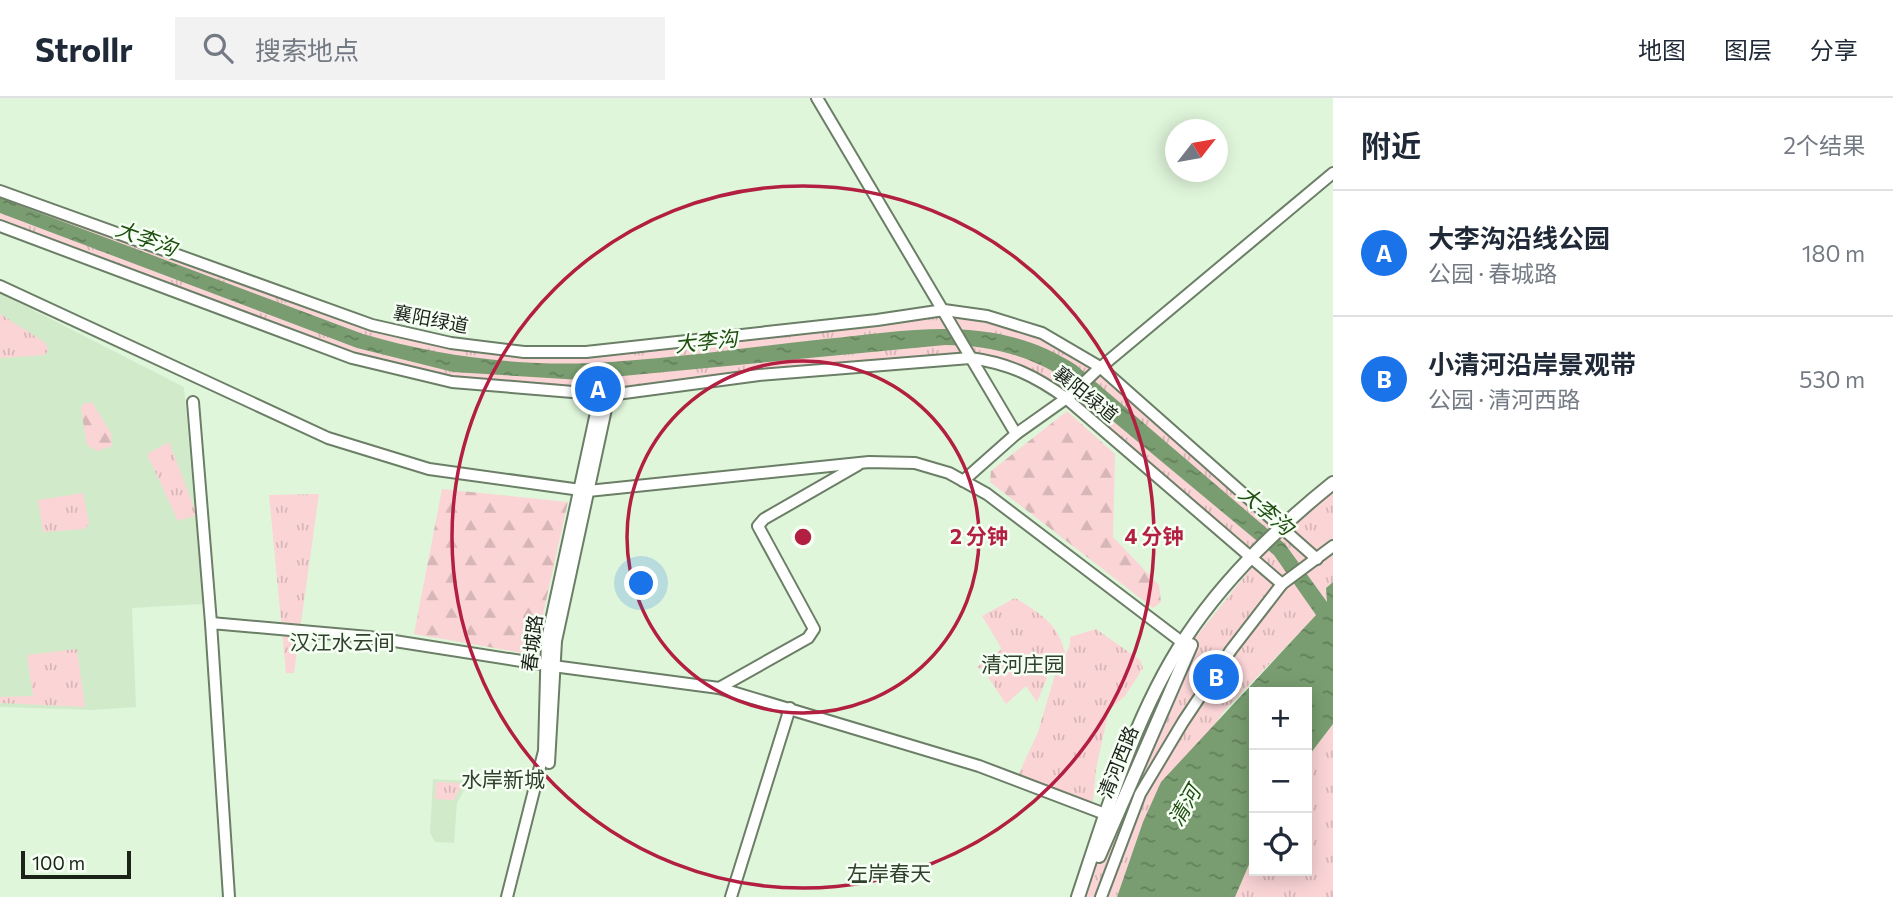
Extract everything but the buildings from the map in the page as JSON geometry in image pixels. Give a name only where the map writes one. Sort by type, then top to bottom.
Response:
[{"type":"main road","points":[[1079,897],[1105,814],[1152,699],[1188,644],[1256,558],[1333,483]]},
{"type":"main road","points":[[1281,531],[1333,491]]},
{"type":"main road","name":"清河西路","points":[[1079,897],[1188,644]]},
{"type":"street","points":[[817,98],[1016,434]]},
{"type":"street","points":[[963,481],[1016,434],[1069,397],[1333,173]]},
{"type":"street","name":"襄阳绿道","points":[[0,191],[372,325],[451,343],[524,352],[586,352],[877,320],[944,310],[987,317],[1042,333],[1100,368],[1315,560]]},
{"type":"street","name":"襄阳绿道","points":[[0,226],[352,358],[452,382],[605,394],[759,375],[970,358],[997,361],[1036,376],[1069,397],[1285,582]]},
{"type":"street","points":[[0,286],[328,438],[429,469],[584,490],[863,462],[915,463],[950,473],[987,495],[1188,644]]},
{"type":"street","name":"春城路","points":[[507,897],[544,751],[549,666],[605,394]]},
{"type":"street","points":[[192,402],[211,624],[229,897]]},
{"type":"street","points":[[719,688],[808,638],[814,629],[758,527],[764,519],[863,462]]},
{"type":"street","points":[[1101,897],[1132,815],[1149,780],[1224,660],[1285,582],[1333,546]]},
{"type":"street","points":[[211,624],[369,637],[549,666],[719,688],[979,766],[1105,814]]},
{"type":"street","name":"春城路","points":[[513,897],[552,751],[549,666]]},
{"type":"street","points":[[731,897],[790,708]]},
{"type":"street","points":[[1149,780],[1150,736]]},
{"type":"shaded area","points":[[0,293],[184,387],[203,604],[132,608],[136,707],[93,710],[0,707]]},
{"type":"shaded area","points":[[433,779],[469,781],[457,803],[454,843],[435,842],[430,833]]},
{"type":"green space","points":[[0,191],[372,325],[451,343],[586,352],[944,310],[1042,333],[1100,367],[1285,526],[1333,488],[1333,582],[1326,588],[1328,603],[1225,710],[1143,822],[1117,897],[1080,897],[1192,642],[1256,562],[1036,376],[970,358],[609,395],[452,382],[352,358],[0,224]]},
{"type":"green space","points":[[0,314],[46,343],[48,350],[45,355],[0,358]]},
{"type":"green space","points":[[92,402],[111,433],[112,446],[97,451],[87,445],[81,409],[83,404]]},
{"type":"green space","points":[[1067,411],[1115,454],[1113,537],[1159,585],[1161,602],[1153,608],[990,482],[991,471]]},
{"type":"green space","points":[[169,442],[197,515],[178,521],[147,454]]},
{"type":"green space","points":[[442,489],[568,502],[534,655],[414,634]]},
{"type":"green space","points":[[83,493],[89,524],[84,529],[43,532],[38,500]]},
{"type":"green space","points":[[319,494],[294,673],[286,673],[269,495]]},
{"type":"green space","points":[[1015,598],[1053,627],[1065,653],[1052,666],[1037,702],[1026,686],[1006,704],[984,671],[977,667],[1002,649],[982,616]]},
{"type":"green space","points":[[1096,629],[1140,660],[1143,668],[1125,696],[1109,710],[1096,769],[1093,801],[1086,807],[1016,780],[1038,732],[1054,678],[1070,645],[1070,637]]},
{"type":"green space","points":[[77,649],[85,707],[0,703],[0,697],[33,696],[27,655]]},
{"type":"green space","points":[[1333,724],[1333,897],[1235,897],[1249,865],[1249,876],[1312,876],[1312,751]]},
{"type":"green space","points":[[436,782],[463,783],[454,800],[435,799]]},
{"type":"water","points":[[0,198],[363,334],[477,358],[535,363],[593,363],[680,356],[858,335],[954,329],[1015,338],[1045,349],[1076,365],[1285,544],[1327,602],[1326,588],[1333,582],[1333,724],[1312,751],[1312,687],[1249,687],[1316,615],[1274,555],[1054,372],[1028,360],[1001,351],[945,345],[581,380],[453,372],[357,348],[0,213]]},
{"type":"water","name":"清河","points":[[1249,687],[1249,865],[1235,897],[1117,897],[1143,822],[1161,782]]},
{"type":"place","name":"大李沟沿线公园","points":[[598,389]]},
{"type":"place","name":"小清河沿岸景观带","points":[[1216,677]]},
{"type":"district","name":"汉江水云间","points":[[342,643]]},
{"type":"district","name":"清河庄园","points":[[1023,665]]},
{"type":"district","name":"水岸新城","points":[[503,780]]},
{"type":"district","name":"左岸春天","points":[[889,874]]},
{"type":"water label","name":"大李沟","points":[[146,239]]},
{"type":"water label","name":"大李沟","points":[[706,342]]},
{"type":"water label","name":"大李沟","points":[[1266,511]]}]
